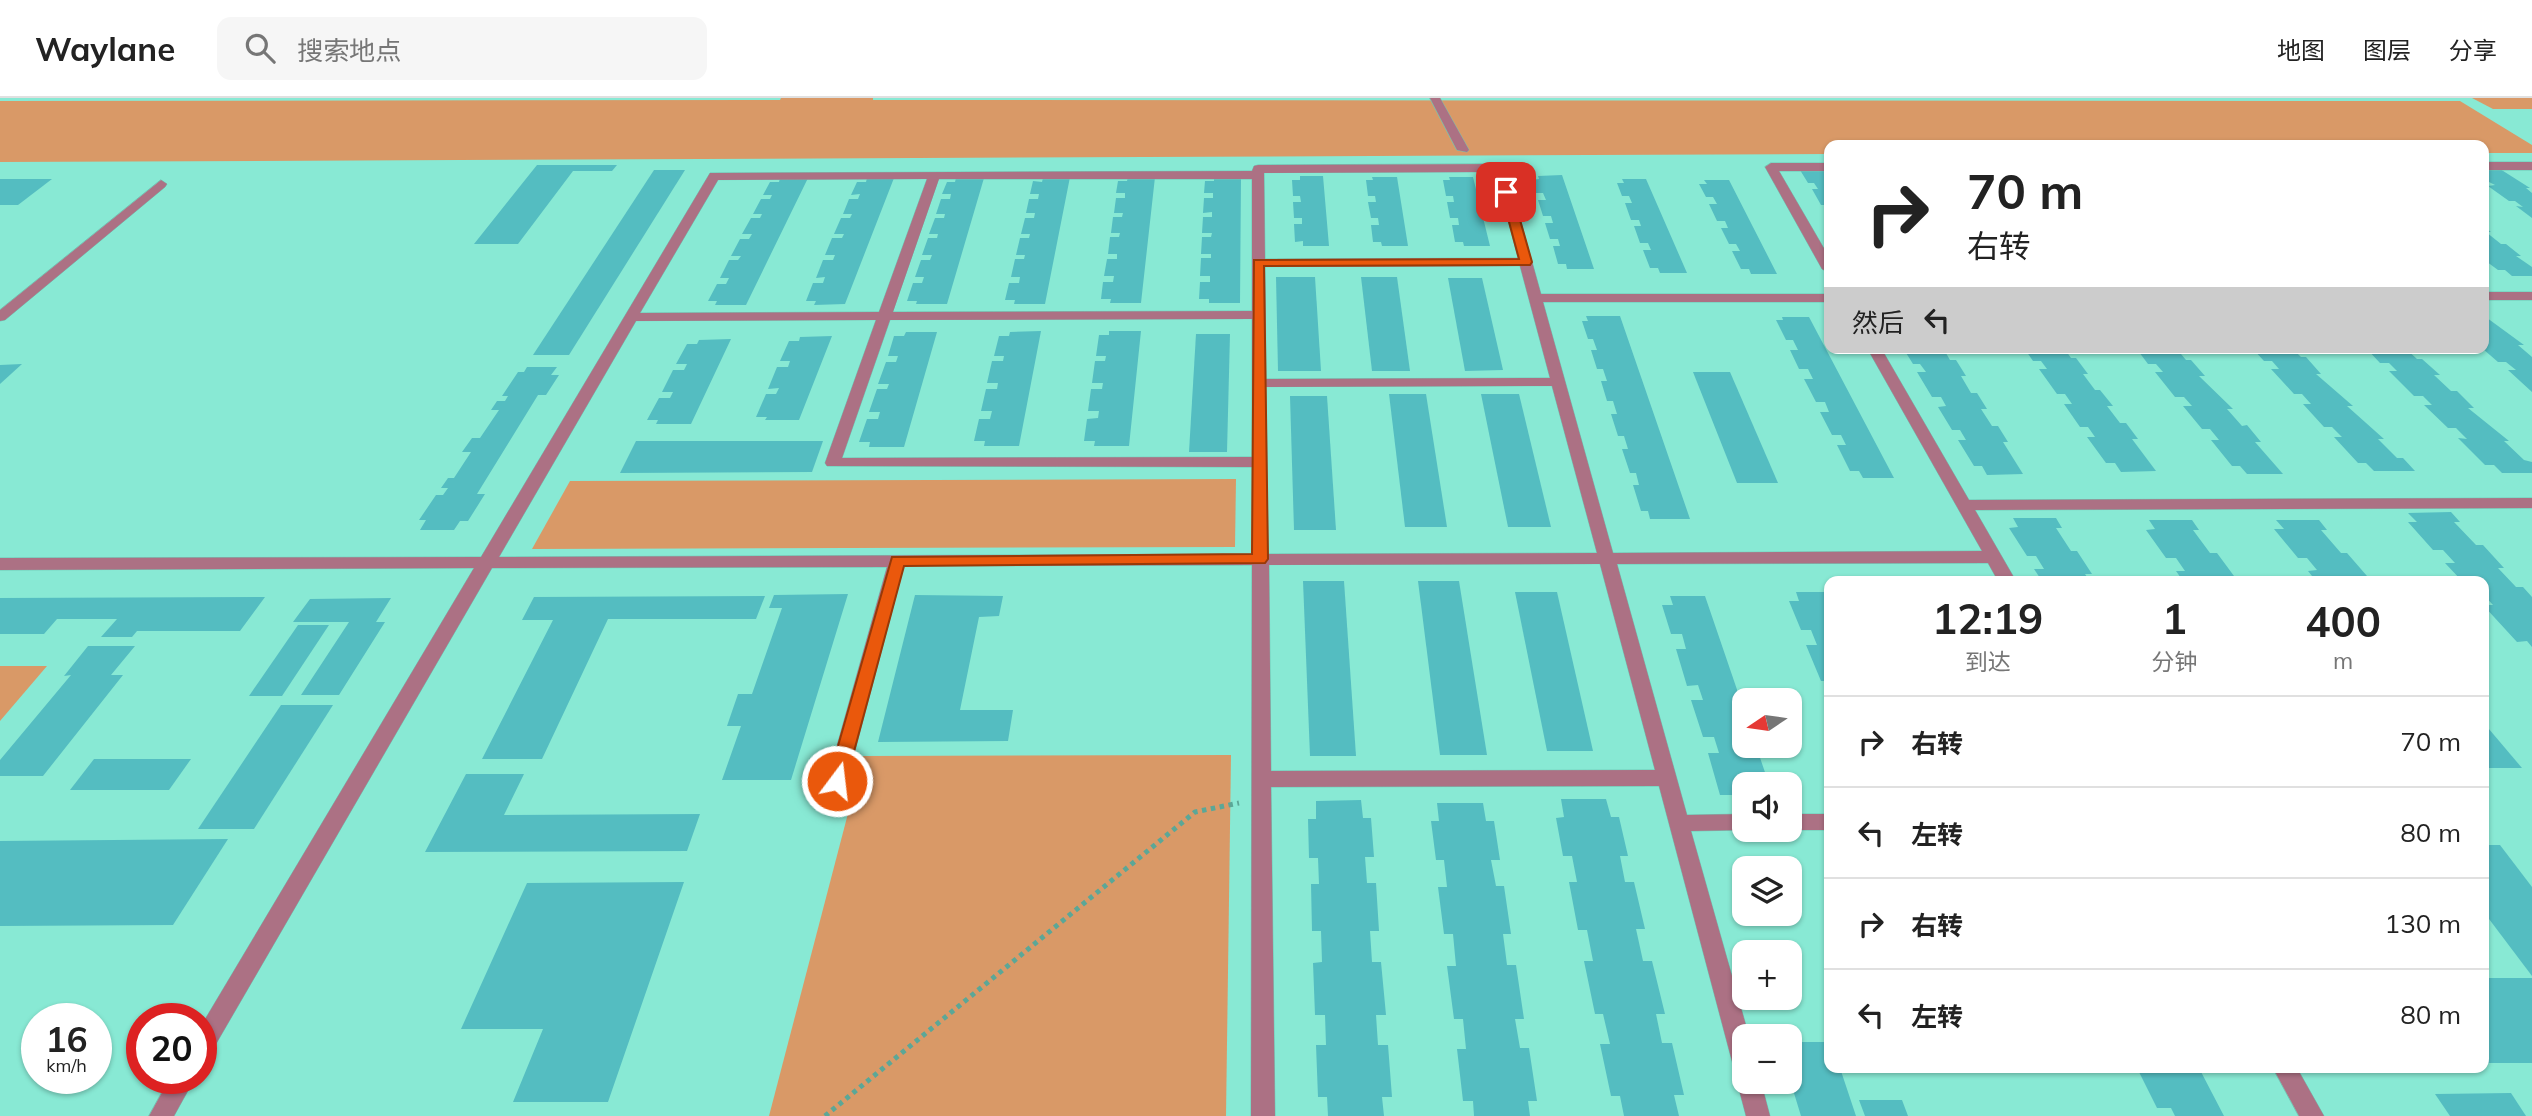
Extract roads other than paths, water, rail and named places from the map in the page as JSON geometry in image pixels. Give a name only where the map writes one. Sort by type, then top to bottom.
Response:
[{"type":"street","points":[[1435,98],[1463,150]]},
{"type":"street","points":[[2489,166],[2532,166]]},
{"type":"street","points":[[1824,167],[1771,167],[1824,260]]},
{"type":"street","points":[[1263,1116],[1258,169],[1500,168],[1734,1024]]},
{"type":"street","points":[[217,1021],[714,176],[1257,174]]},
{"type":"street","points":[[933,175],[833,463],[1259,462]]},
{"type":"street","points":[[0,317],[161,184]]},
{"type":"street","points":[[1258,263],[1526,262]]},
{"type":"street","points":[[2489,296],[2532,296]]},
{"type":"street","points":[[1536,298],[1824,298]]},
{"type":"street","points":[[631,317],[1258,315]]},
{"type":"street","points":[[1877,354],[2004,576]]},
{"type":"street","points":[[1259,383],[1558,382]]},
{"type":"street","points":[[1964,505],[2532,503]]},
{"type":"street","points":[[0,564],[1993,557]]},
{"type":"street","points":[[837,781],[897,561]]},
{"type":"street","points":[[1261,789],[1666,778]]},
{"type":"street","points":[[1679,823],[1732,822]]},
{"type":"street","points":[[1802,822],[1824,822]]},
{"type":"street","points":[[2288,1073],[2312,1116]]},
{"type":"street","points":[[161,1116],[174,1094]]},
{"type":"street","points":[[1752,1094],[1758,1116]]}]
